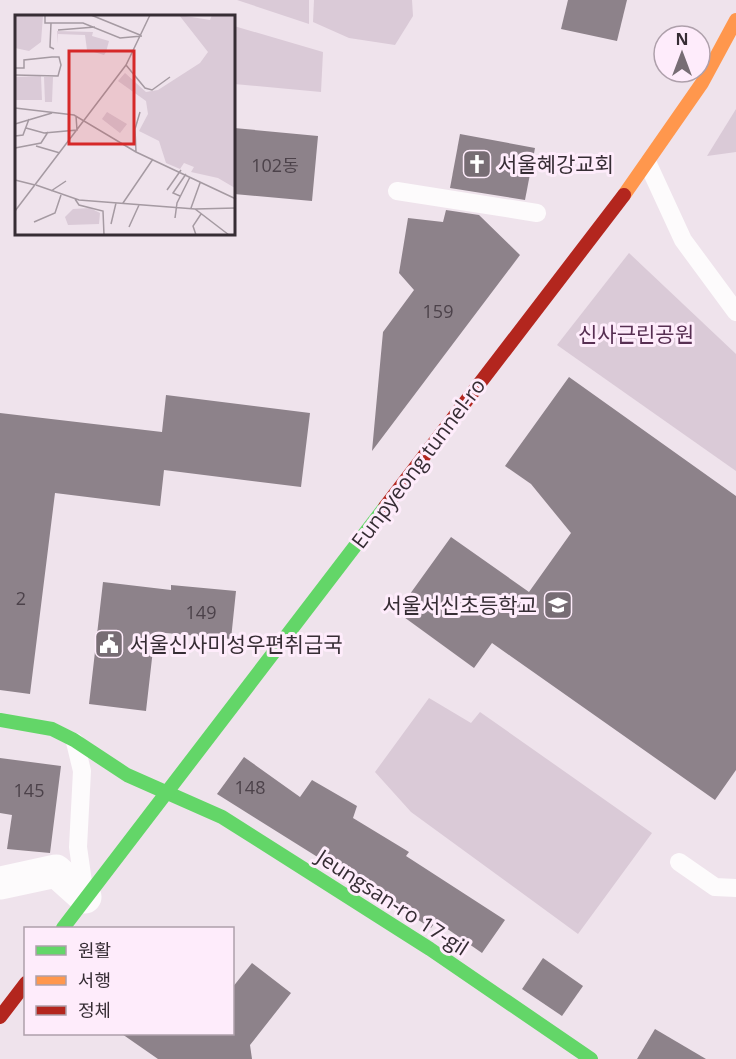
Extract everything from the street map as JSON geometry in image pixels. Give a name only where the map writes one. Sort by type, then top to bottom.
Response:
[{"type":"main road","name":"Eunpyeong tunnel-ro","points":[[64,927],[648,164],[707,75],[736,20]]},
{"type":"main road","name":"Jeungsan-ro 17-gil","points":[[0,720],[51,729],[74,740],[127,775],[222,817],[430,949],[591,1059]]},
{"type":"main road","points":[[0,1017],[24,986]]},
{"type":"street","points":[[0,883],[56,871],[85,897]]},
{"type":"lane","points":[[648,164],[683,240],[736,312]]},
{"type":"lane","points":[[397,191],[537,213]]},
{"type":"lane","points":[[74,740],[82,771],[78,847],[85,897]]},
{"type":"lane","points":[[679,862],[714,887],[736,888]]},
{"type":"green space","points":[[237,0],[309,0],[309,24]]},
{"type":"green space","points":[[314,0],[412,0],[413,16],[395,45],[349,38],[313,22]]},
{"type":"green space","points":[[236,27],[323,52],[321,92],[236,84]]},
{"type":"green space","points":[[736,109],[736,152],[707,156]]},
{"type":"green space","name":"신사근린공원","points":[[629,253],[736,354],[736,471],[557,345]]},
{"type":"green space","points":[[429,698],[471,723],[480,712],[652,833],[578,934],[411,812],[375,772]]},
{"type":"building","points":[[568,0],[627,0],[617,41],[561,29]]},
{"type":"building","points":[[236,128],[318,136],[312,201],[236,194]]},
{"type":"building","points":[[460,134],[535,148],[525,200],[450,188]]},
{"type":"building","points":[[446,210],[479,215],[520,255],[372,451],[383,332],[414,290],[399,273],[408,218],[443,222]]},
{"type":"building","points":[[569,377],[736,496],[736,770],[715,800],[492,643],[474,668],[397,612],[451,537],[529,592],[571,533],[531,484],[505,466]]},
{"type":"building","points":[[166,395],[310,413],[301,487],[164,470],[160,506],[55,493],[30,694],[0,690],[0,413],[162,432]]},
{"type":"building","points":[[103,582],[171,590],[171,585],[236,591],[231,639],[155,632],[146,711],[89,704]]},
{"type":"building","points":[[244,757],[300,797],[312,780],[357,806],[353,818],[409,852],[406,856],[505,920],[482,953],[436,921],[431,928],[217,794]]},
{"type":"building","points":[[0,758],[61,766],[50,853],[7,849],[12,815],[0,813]]},
{"type":"building","points":[[543,958],[583,986],[562,1016],[522,989]]},
{"type":"building","points":[[252,963],[291,993],[250,1045],[252,1059],[158,1059],[123,1035],[234,1035],[234,986]]},
{"type":"building","points":[[655,1029],[706,1059],[637,1059]]},
{"type":"traffic: fast","points":[[64,927],[385,507]]},
{"type":"traffic: fast","points":[[0,720],[52,729],[74,740],[127,775],[222,817],[430,949],[591,1059]]},
{"type":"traffic: slow","points":[[624,195],[702,83],[736,20]]},
{"type":"traffic: jam","points":[[385,507],[624,195]]},
{"type":"traffic: jam","points":[[0,1017],[24,986]]},
{"type":"place","name":"서울혜강교회","points":[[477,164]]},
{"type":"place","name":"서울서신초등학교","points":[[558,605]]},
{"type":"place","name":"서울신사미성우편취급국","points":[[109,644]]}]
